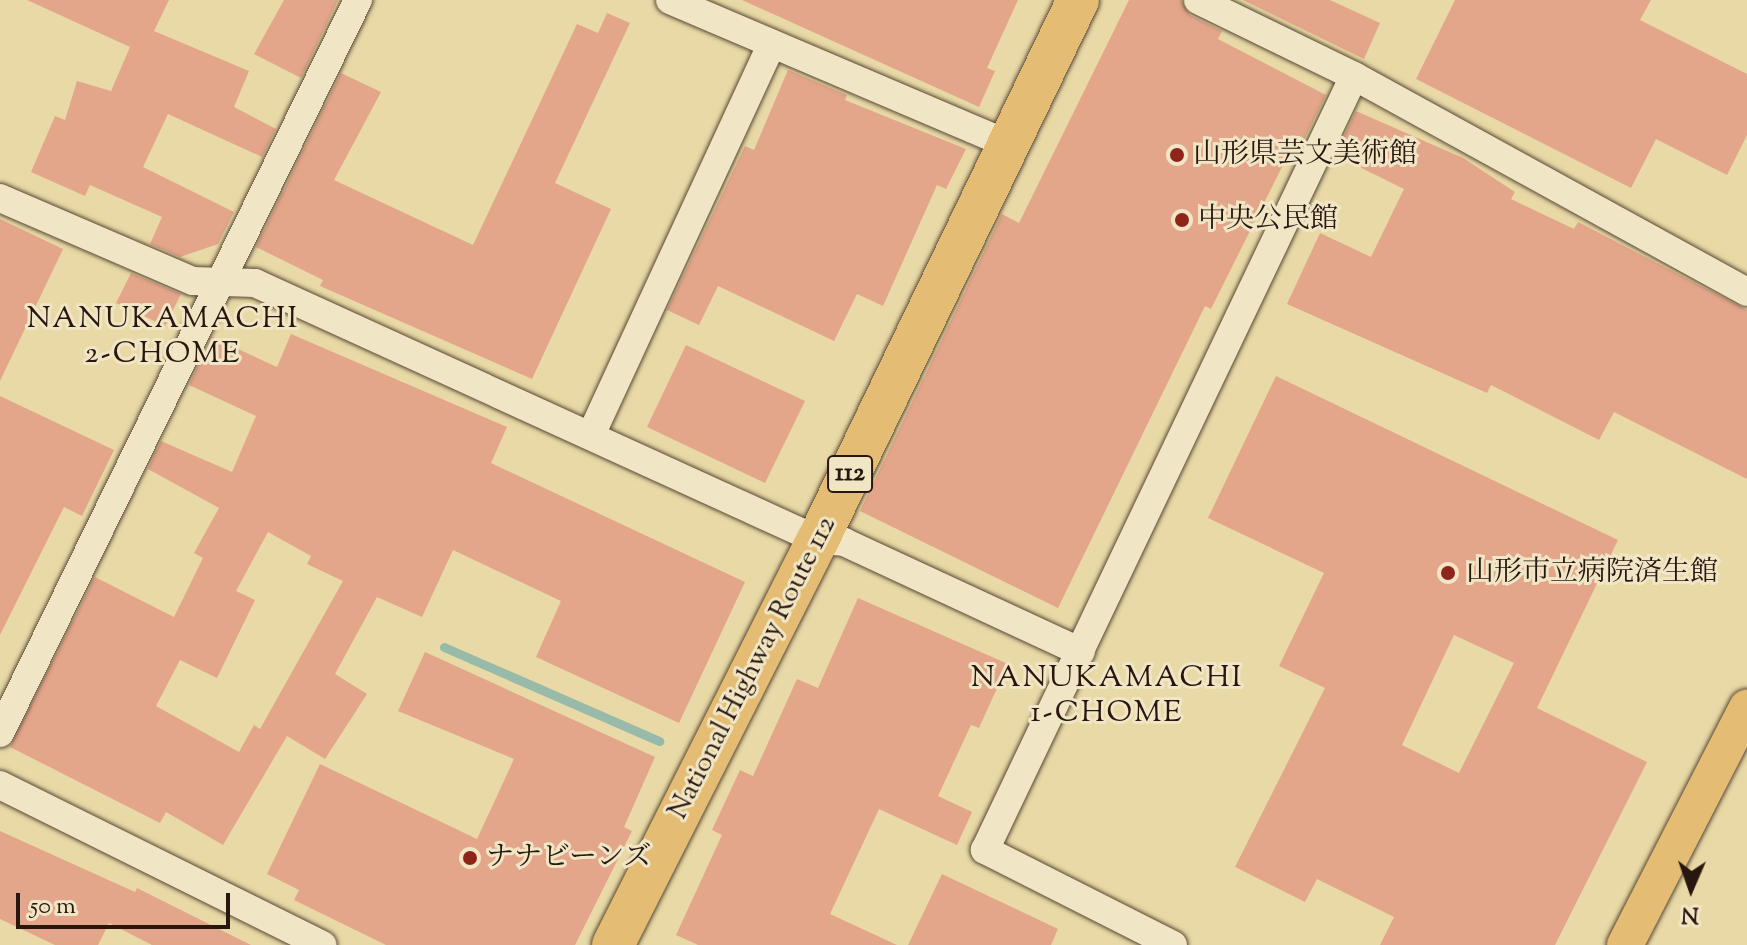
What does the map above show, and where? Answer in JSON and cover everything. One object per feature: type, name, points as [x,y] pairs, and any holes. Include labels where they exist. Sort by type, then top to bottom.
[{"type":"highway","name":"National Highway Route 112","points":[[613,945],[818,540],[1006,143],[1078,0]]},
{"type":"main road","points":[[1625,945],[1736,754],[1747,708]]},
{"type":"street","points":[[0,733],[99,538],[219,278],[358,0]]},
{"type":"street","points":[[670,0],[1006,143]]},
{"type":"street","points":[[1198,0],[1354,76],[1747,292]]},
{"type":"street","points":[[591,435],[772,44]]},
{"type":"street","points":[[1173,945],[985,850],[1354,76]]},
{"type":"street","points":[[0,198],[193,281],[219,278],[255,283],[818,540],[844,542],[1081,652]]},
{"type":"street","points":[[0,785],[314,943]]},
{"type":"building","points":[[27,0],[169,0],[154,31],[249,71],[234,107],[276,129],[262,157],[168,114],[143,167],[234,212],[218,244],[180,257],[150,244],[162,217],[90,185],[85,196],[31,172],[55,116],[65,120],[77,81],[111,91],[130,47]]},
{"type":"building","points":[[284,0],[338,0],[301,78],[254,54]]},
{"type":"building","points":[[742,0],[1018,0],[987,68],[995,71],[979,107]]},
{"type":"building","points":[[1129,0],[1181,0],[1190,15],[1222,31],[1218,39],[1326,95],[1296,156],[1289,153],[1211,309],[1205,306],[1058,608],[860,511],[1002,214],[1019,223]]},
{"type":"building","points":[[1243,0],[1330,0],[1380,23],[1364,59]]},
{"type":"building","points":[[1455,0],[1651,0],[1640,20],[1747,74],[1747,135],[1727,175],[1656,139],[1631,188],[1416,79]]},
{"type":"building","points":[[607,13],[630,23],[555,183],[611,209],[532,379],[320,286],[323,280],[256,247],[341,73],[381,92],[334,180],[473,245],[577,24],[598,33]]},
{"type":"building","points":[[788,70],[847,95],[845,100],[966,149],[946,189],[937,185],[883,306],[857,294],[834,341],[718,286],[699,325],[667,310],[745,146],[754,150]]},
{"type":"building","points":[[1356,111],[1463,158],[1515,192],[1511,199],[1574,229],[1578,222],[1747,310],[1747,479],[1614,412],[1599,440],[1491,385],[1487,393],[1287,304],[1320,233],[1371,257],[1404,189],[1335,155]]},
{"type":"building","points":[[0,219],[63,249],[0,381]]},
{"type":"building","points":[[131,273],[181,294],[165,326],[116,303]]},
{"type":"building","points":[[291,334],[507,427],[491,463],[745,582],[679,723],[536,657],[561,601],[453,550],[422,617],[377,597],[335,674],[367,694],[325,759],[287,736],[223,845],[166,812],[160,823],[10,747],[95,577],[174,617],[203,558],[194,553],[219,508],[148,469],[161,441],[232,472],[256,416],[189,385],[212,337],[277,367]],"holes":[[[268,532],[311,556],[307,564],[343,581],[260,729],[254,725],[239,752],[156,706],[180,660],[217,678],[255,600],[236,591]]]},
{"type":"building","points":[[686,345],[805,401],[765,483],[647,427]]},
{"type":"building","points":[[1276,376],[1618,540],[1537,708],[1647,762],[1555,945],[1380,945],[1394,917],[1317,879],[1305,902],[1235,867],[1325,688],[1279,666],[1324,573],[1208,518]],"holes":[[[1454,635],[1514,663],[1459,773],[1402,745]]]},
{"type":"building","points":[[0,396],[114,450],[82,516],[64,507],[0,635]]},
{"type":"building","points":[[858,598],[1008,664],[979,728],[971,725],[938,796],[972,812],[957,845],[879,809],[830,914],[897,945],[698,945],[676,935],[722,835],[712,830],[740,770],[753,776],[797,679],[818,688]]},
{"type":"building","points":[[425,652],[655,757],[624,827],[632,831],[575,945],[386,945],[294,900],[299,890],[267,874],[320,764],[477,839],[514,759],[398,711]]},
{"type":"building","points":[[0,831],[135,892],[137,888],[251,945],[152,945],[109,923],[98,945],[55,945],[0,919]]},
{"type":"building","points":[[942,874],[1058,929],[1051,945],[908,945]]},
{"type":"waterway","points":[[444,647],[659,741]]},
{"type":"place","name":"山形県芸文美術館","points":[[1177,155]]},
{"type":"place","name":"中央公民館","points":[[1182,220]]},
{"type":"place","name":"山形市立病院済生館","points":[[1448,573]]},
{"type":"place","name":"ナナビーンズ","points":[[470,858]]},
{"type":"district","name":"NANUKAMACHI 2-CHOME","points":[[163,337]]},
{"type":"district","name":"NANUKAMACHI 1-CHOME","points":[[1107,696]]}]
